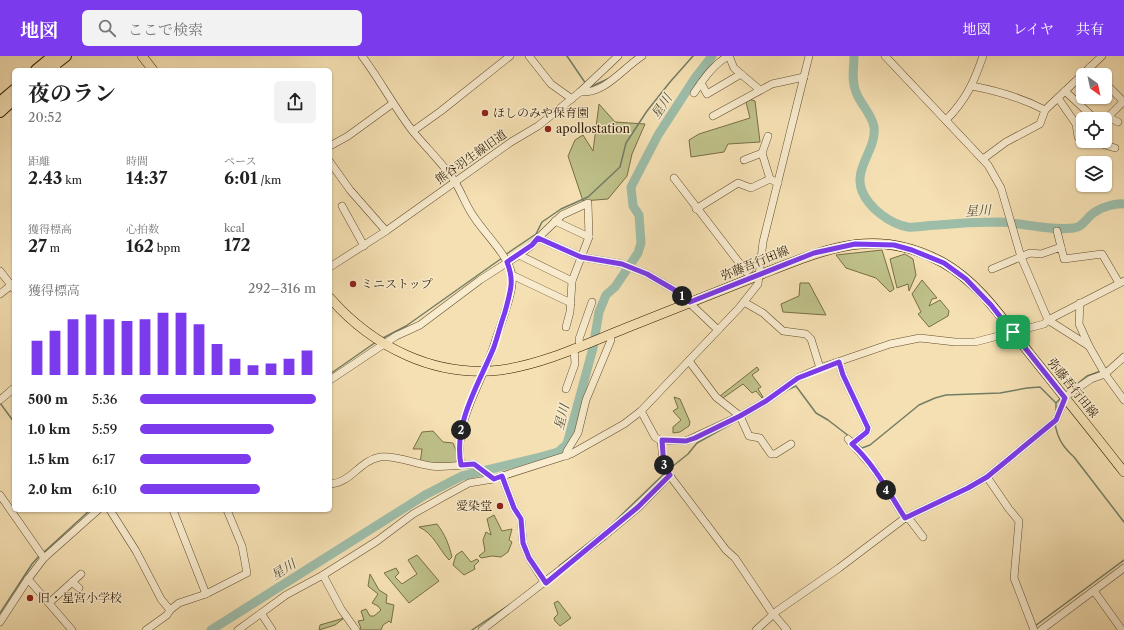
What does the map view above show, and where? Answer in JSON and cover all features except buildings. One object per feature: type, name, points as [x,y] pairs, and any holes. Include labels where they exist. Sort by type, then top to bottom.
[{"type":"highway","points":[[51,65],[66,56]]},
{"type":"highway","points":[[0,102],[12,92]]},
{"type":"highway","points":[[0,112],[12,101]]},
{"type":"main road","points":[[142,56],[151,68]]},
{"type":"main road","name":"弥藤吾行田線","points":[[332,300],[352,322],[382,344],[410,358],[451,369],[484,371],[517,366],[579,346],[814,253],[838,246],[876,243],[894,245],[928,256],[957,272],[978,290],[1124,472]]},
{"type":"street","points":[[362,56],[378,79],[392,104],[412,131],[455,182],[473,216],[507,262],[512,275],[512,287],[503,318],[461,430],[459,449],[461,465]]},
{"type":"street","points":[[412,131],[441,111],[510,56]]},
{"type":"street","points":[[529,56],[552,84],[572,99]]},
{"type":"street","name":"熊谷羽生線旧道","points":[[332,266],[386,231],[511,142],[538,126],[585,88],[618,56]]},
{"type":"street","points":[[585,88],[589,93],[606,85],[628,65],[642,56]]},
{"type":"street","points":[[694,93],[701,83],[724,59],[729,56],[734,68],[760,90]]},
{"type":"street","points":[[238,630],[286,595],[322,575],[433,502],[469,483],[493,479],[566,456],[604,437],[641,411],[744,302],[758,284],[760,275],[760,260],[809,56]]},
{"type":"street","points":[[885,56],[983,159],[1002,188],[1021,257],[1048,320],[1090,346]]},
{"type":"street","points":[[946,120],[959,107],[972,86],[983,56]]},
{"type":"street","points":[[983,159],[1006,142],[1040,124],[1045,110],[1102,56]]},
{"type":"street","points":[[701,83],[707,94],[742,74]]},
{"type":"street","points":[[713,116],[772,84],[804,77]]},
{"type":"street","points":[[972,86],[1001,92],[1028,101],[1045,110]]},
{"type":"street","points":[[1111,112],[1124,101],[1112,90]]},
{"type":"street","points":[[1065,91],[1088,112]]},
{"type":"street","points":[[1058,98],[1076,119]]},
{"type":"street","points":[[332,145],[348,136],[392,104]]},
{"type":"street","points":[[1112,120],[1118,122]]},
{"type":"street","points":[[768,136],[762,153],[770,179],[778,183]]},
{"type":"street","points":[[1112,147],[1116,148]]},
{"type":"street","points":[[744,160],[762,153]]},
{"type":"street","points":[[332,165],[350,190],[386,231]]},
{"type":"street","points":[[674,178],[696,209],[746,272],[760,260]]},
{"type":"street","points":[[696,209],[738,183],[751,188],[770,179]]},
{"type":"street","points":[[332,379],[382,344],[420,325],[532,245],[562,215],[588,203],[589,237],[572,281],[571,303],[566,327]]},
{"type":"street","points":[[342,206],[364,246]]},
{"type":"street","points":[[555,222],[589,237]]},
{"type":"street","points":[[641,411],[655,437],[662,440],[686,441],[740,416],[766,401],[798,378],[820,368],[890,344],[920,338],[955,342],[975,342],[1044,324],[1048,320],[1122,282],[1102,254],[1064,259],[1058,231]]},
{"type":"street","points":[[538,238],[581,257],[622,264],[647,274],[678,292],[718,330]]},
{"type":"street","points":[[992,269],[1030,253],[1041,254],[1061,247]]},
{"type":"street","points":[[519,254],[572,281]]},
{"type":"street","points":[[0,271],[12,285]]},
{"type":"street","points":[[512,275],[571,303]]},
{"type":"street","points":[[0,294],[12,287]]},
{"type":"street","points":[[566,389],[575,364],[579,340],[592,302]]},
{"type":"street","points":[[744,302],[763,313],[783,331],[806,334],[811,339],[820,368]]},
{"type":"street","points":[[1080,303],[1079,324],[1105,374],[1124,400]]},
{"type":"street","points":[[566,456],[567,451],[578,433],[586,400],[611,340],[609,335]]},
{"type":"street","points":[[756,630],[905,518],[968,488],[987,477],[1056,420],[1065,398],[1090,379],[1105,374],[1124,357]]},
{"type":"street","points":[[689,361],[716,397],[740,416],[749,436],[760,438],[771,454],[775,454],[791,444]]},
{"type":"street","points":[[839,362],[843,375],[868,428],[867,432],[850,442],[874,469],[905,518],[910,520],[923,537]]},
{"type":"street","points":[[0,400],[12,390]]},
{"type":"street","points":[[662,440],[664,468],[726,550],[735,558],[774,615],[787,630]]},
{"type":"street","points":[[332,484],[339,484],[365,463],[380,457],[432,467],[474,464],[493,479]]},
{"type":"street","points":[[482,630],[546,583],[638,507],[670,475]]},
{"type":"street","points":[[502,476],[514,508],[521,519],[523,543],[529,558],[546,583]]},
{"type":"street","points":[[987,477],[1019,522],[1014,578],[1034,630]]},
{"type":"street","points":[[0,495],[42,555]]},
{"type":"street","points":[[0,622],[42,555],[96,512]]},
{"type":"street","points":[[111,512],[136,551],[161,599],[170,610]]},
{"type":"street","points":[[174,512],[206,594]]},
{"type":"street","points":[[146,630],[167,615],[170,610],[179,603],[206,594],[246,573],[242,546],[228,512]]},
{"type":"street","points":[[1041,630],[1124,568]]},
{"type":"street","points":[[48,603],[81,574]]},
{"type":"street","points":[[322,575],[341,609],[356,630]]},
{"type":"street","points":[[28,579],[72,630]]},
{"type":"street","points":[[72,582],[79,588]]},
{"type":"street","points":[[1094,591],[1122,630]]},
{"type":"street","points":[[261,613],[272,630]]},
{"type":"green space","points":[[745,98],[755,101],[760,142],[728,144],[724,152],[691,157],[689,140],[699,134],[750,118]]},
{"type":"green space","points":[[599,104],[615,122],[645,124],[632,154],[627,176],[608,199],[583,201],[568,156],[575,140],[583,135],[593,151]]},
{"type":"green space","points":[[882,250],[894,289],[890,292],[876,278],[846,268],[836,255]]},
{"type":"green space","points":[[905,254],[913,259],[916,275],[909,291],[908,284],[897,288],[890,259]]},
{"type":"green space","points":[[922,280],[937,298],[932,299],[929,306],[940,300],[949,311],[948,316],[929,327],[918,314],[921,312],[912,294]]},
{"type":"green space","points":[[800,283],[809,283],[826,315],[783,312],[781,304],[799,296]]},
{"type":"green space","points":[[757,367],[759,370],[752,375],[761,387],[758,389],[763,397],[762,398],[756,391],[752,393],[743,384],[723,398],[720,396]]},
{"type":"green space","points":[[674,397],[680,399],[690,422],[689,426],[680,432],[673,433],[673,427],[681,420],[673,411],[678,408]]},
{"type":"green space","points":[[433,431],[443,442],[453,443],[461,463],[420,464],[422,449],[413,449],[422,432]]},
{"type":"green space","points":[[494,515],[502,531],[512,529],[509,540],[512,542],[508,552],[501,557],[492,556],[481,558],[479,556],[485,551],[483,540],[486,532],[491,535],[487,519]]},
{"type":"green space","points":[[437,524],[450,548],[452,557],[449,560],[432,537],[419,527]]},
{"type":"green space","points":[[462,551],[471,562],[477,559],[479,561],[474,566],[475,569],[464,575],[453,565],[456,555]]},
{"type":"green space","points":[[417,555],[439,581],[409,603],[384,573],[396,568],[399,573],[395,577],[402,584],[417,574],[408,560]]},
{"type":"green space","points":[[370,574],[379,590],[387,595],[386,603],[394,605],[391,623],[389,621],[383,625],[381,630],[359,630],[361,628],[358,621],[364,620],[361,611],[366,609],[370,616],[374,616],[381,610],[378,606],[372,603],[378,594],[368,586]]},
{"type":"green space","points":[[558,601],[571,618],[560,626],[554,618],[558,614],[554,603]]},
{"type":"green space","points":[[344,618],[335,625],[319,630],[320,625]]},
{"type":"waterway","points":[[567,56],[586,84]]},
{"type":"waterway","points":[[621,69],[636,56]]},
{"type":"waterway","points":[[505,255],[536,234],[542,222],[561,209],[588,197],[620,167],[626,143],[647,111],[693,56]]},
{"type":"waterway","name":"星川","points":[[211,630],[425,495],[462,476],[558,452],[567,444],[593,348],[599,312],[606,295],[615,287],[638,253],[641,243],[639,215],[633,206],[631,187],[658,135],[695,78],[712,56]]},
{"type":"waterway","name":"星川","points":[[854,56],[854,88],[871,118],[874,127],[872,143],[860,174],[860,183],[865,197],[875,209],[887,219],[908,227],[999,222],[1065,229],[1080,226],[1092,214],[1101,208],[1124,204]]},
{"type":"waterway","points":[[590,87],[610,78]]},
{"type":"waterway","points":[[383,338],[406,326],[502,258]]},
{"type":"waterway","points":[[332,373],[376,342]]},
{"type":"waterway","points":[[1067,392],[1087,376],[1101,371]]},
{"type":"waterway","points":[[785,391],[796,386],[816,413],[828,420],[854,440]]},
{"type":"waterway","points":[[856,443],[862,448],[870,445],[919,405],[946,395],[1000,393],[1040,387],[1056,403]]},
{"type":"waterway","points":[[1056,412],[1056,403],[1061,398]]},
{"type":"waterway","points":[[0,403],[12,419]]},
{"type":"waterway","points":[[1055,423],[1057,433],[1064,446],[1124,522]]},
{"type":"waterway","points":[[668,470],[688,454],[697,443],[731,424]]},
{"type":"waterway","points":[[559,566],[610,526],[666,472]]},
{"type":"waterway","points":[[43,553],[88,512]]},
{"type":"waterway","points":[[0,613],[32,564],[40,555]]},
{"type":"waterway","points":[[1035,626],[1124,560]]},
{"type":"waterway","points":[[472,630],[512,603]]},
{"type":"place","name":"ほしのみや保育園","points":[[485,113]]},
{"type":"place","name":"apollostation","points":[[548,129]]},
{"type":"place","name":"ミニストップ","points":[[353,284]]},
{"type":"place","name":"愛染堂","points":[[500,506]]},
{"type":"place","name":"旧・星宮小学校","points":[[30,598]]},
{"type":"route","points":[[538,238],[581,257],[600,259],[622,264],[647,274],[678,292],[690,302],[814,253],[838,246],[876,243],[894,245],[928,256],[944,263],[957,272],[978,290],[1013,332],[1065,398],[1056,420],[987,477],[968,488],[905,518],[874,469],[852,444],[867,432],[868,428],[843,375],[839,362],[820,368],[798,378],[766,401],[740,416],[695,438],[686,441],[662,440],[664,468],[670,475],[638,507],[546,583],[529,558],[523,543],[521,519],[514,508],[502,476],[494,479],[474,464],[461,465],[459,449],[461,430],[467,409],[494,345],[512,287],[512,275],[507,262],[532,245],[538,238]]}]
